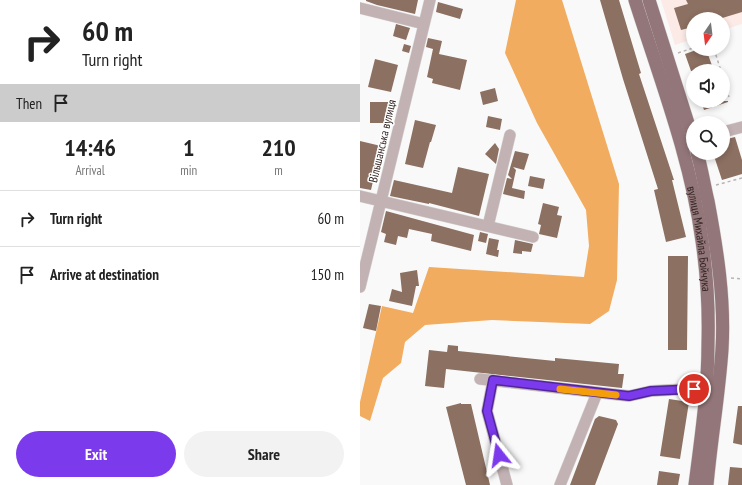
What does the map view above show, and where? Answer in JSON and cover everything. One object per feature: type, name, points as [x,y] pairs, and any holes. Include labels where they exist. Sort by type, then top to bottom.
[{"type":"main road","name":"вулиця Михайла Бойчука","points":[[635,0],[684,157],[702,240],[708,312],[708,345],[706,388],[695,485]]},
{"type":"main road","points":[[649,0],[686,118]]},
{"type":"main road","name":"вулиця Михайла Бойчука","points":[[698,160],[715,238],[720,272],[722,313],[720,378],[707,485]]},
{"type":"street","name":"Вільшанська вулиця","points":[[360,287],[430,0]]},
{"type":"street","points":[[360,8],[424,24]]},
{"type":"street","points":[[730,130],[742,127]]},
{"type":"street","points":[[488,226],[510,136]]},
{"type":"street","points":[[360,196],[533,237]]},
{"type":"street","points":[[480,379],[629,396],[651,391],[706,388]]},
{"type":"street","points":[[493,380],[487,411],[507,485]]},
{"type":"street","points":[[560,485],[597,393]]},
{"type":"path","points":[[666,57],[686,50]]},
{"type":"path","points":[[716,185],[742,178]]},
{"type":"shaded area","points":[[516,0],[562,0],[619,184],[617,280],[609,311],[590,324],[492,320],[425,325],[405,342],[401,363],[383,378],[370,421],[360,416],[360,402],[382,306],[413,313],[429,267],[584,277],[589,246],[586,210],[537,123],[505,53]]},
{"type":"shaded area","points":[[661,0],[742,0],[742,24],[730,28],[730,12],[686,12],[686,41],[675,45]]},
{"type":"building","points":[[366,0],[418,0],[415,14],[377,5]]},
{"type":"building","points":[[600,0],[619,0],[641,73],[639,74],[674,180],[672,180],[686,237],[666,242],[654,190],[658,189]]},
{"type":"building","points":[[686,0],[742,0],[742,12],[730,16],[730,12],[686,12],[686,29],[681,30],[674,8],[688,4]]},
{"type":"building","points":[[438,2],[463,9],[460,19],[436,12]]},
{"type":"building","points":[[396,24],[410,28],[406,40],[393,36]]},
{"type":"building","points":[[428,38],[442,41],[439,54],[467,60],[460,90],[432,83],[433,79],[427,77],[433,49],[426,47]]},
{"type":"building","points":[[404,44],[411,46],[409,53],[402,51]]},
{"type":"building","points":[[685,54],[686,56],[709,56],[711,64],[689,64]]},
{"type":"building","points":[[375,59],[398,65],[391,92],[368,87]]},
{"type":"building","points":[[495,88],[498,101],[483,105],[480,92]]},
{"type":"building","points":[[370,102],[388,102],[388,123],[370,123]]},
{"type":"building","points":[[488,116],[502,119],[500,130],[486,127]]},
{"type":"building","points":[[415,120],[436,125],[423,168],[405,164]]},
{"type":"building","points":[[735,137],[742,160],[742,174],[722,180],[715,160],[730,160],[730,138]]},
{"type":"building","points":[[360,141],[381,146],[371,190],[360,188]]},
{"type":"building","points":[[495,143],[499,149],[496,164],[485,154]]},
{"type":"building","points":[[515,151],[529,154],[524,170],[513,167],[516,170],[512,188],[525,191],[524,199],[503,194],[507,178],[512,179],[508,175]]},
{"type":"building","points":[[458,167],[489,174],[479,216],[429,203],[390,196],[394,180],[452,193]]},
{"type":"building","points":[[530,176],[545,179],[543,189],[528,186]]},
{"type":"building","points":[[543,203],[559,207],[557,215],[562,216],[557,238],[539,234],[541,225],[538,224]]},
{"type":"building","points":[[386,211],[474,235],[471,251],[431,241],[432,234],[409,229],[407,238],[398,236],[396,245],[384,242],[386,234],[381,232]]},
{"type":"building","points":[[480,232],[488,234],[486,243],[478,241]]},
{"type":"building","points":[[489,238],[499,240],[497,250],[499,250],[498,257],[486,254]]},
{"type":"building","points":[[515,240],[533,244],[531,252],[522,251],[522,254],[513,253]]},
{"type":"building","points":[[668,256],[688,256],[687,350],[668,350]]},
{"type":"building","points":[[417,270],[419,286],[416,286],[412,306],[389,301],[392,289],[402,292],[400,273]]},
{"type":"building","points":[[369,304],[381,306],[376,331],[363,328]]},
{"type":"building","points":[[448,345],[458,346],[458,351],[555,361],[555,358],[619,364],[618,374],[624,374],[622,388],[446,369],[444,388],[425,386],[429,350],[447,352]]},
{"type":"building","points":[[669,399],[689,402],[680,459],[660,456]]},
{"type":"building","points":[[461,403],[471,404],[490,485],[466,485],[446,407]]},
{"type":"building","points":[[738,406],[742,406],[742,445],[733,443]]},
{"type":"building","points":[[599,416],[616,420],[618,424],[595,485],[570,485],[595,419]]},
{"type":"building","points":[[730,467],[742,468],[742,485],[728,485]]},
{"type":"building","points":[[659,471],[680,474],[678,485],[657,485]]},
{"type":"slow traffic","points":[[560,389],[616,395]]},
{"type":"route","points":[[499,455],[487,411],[493,380],[629,396],[651,391],[694,389]]}]
